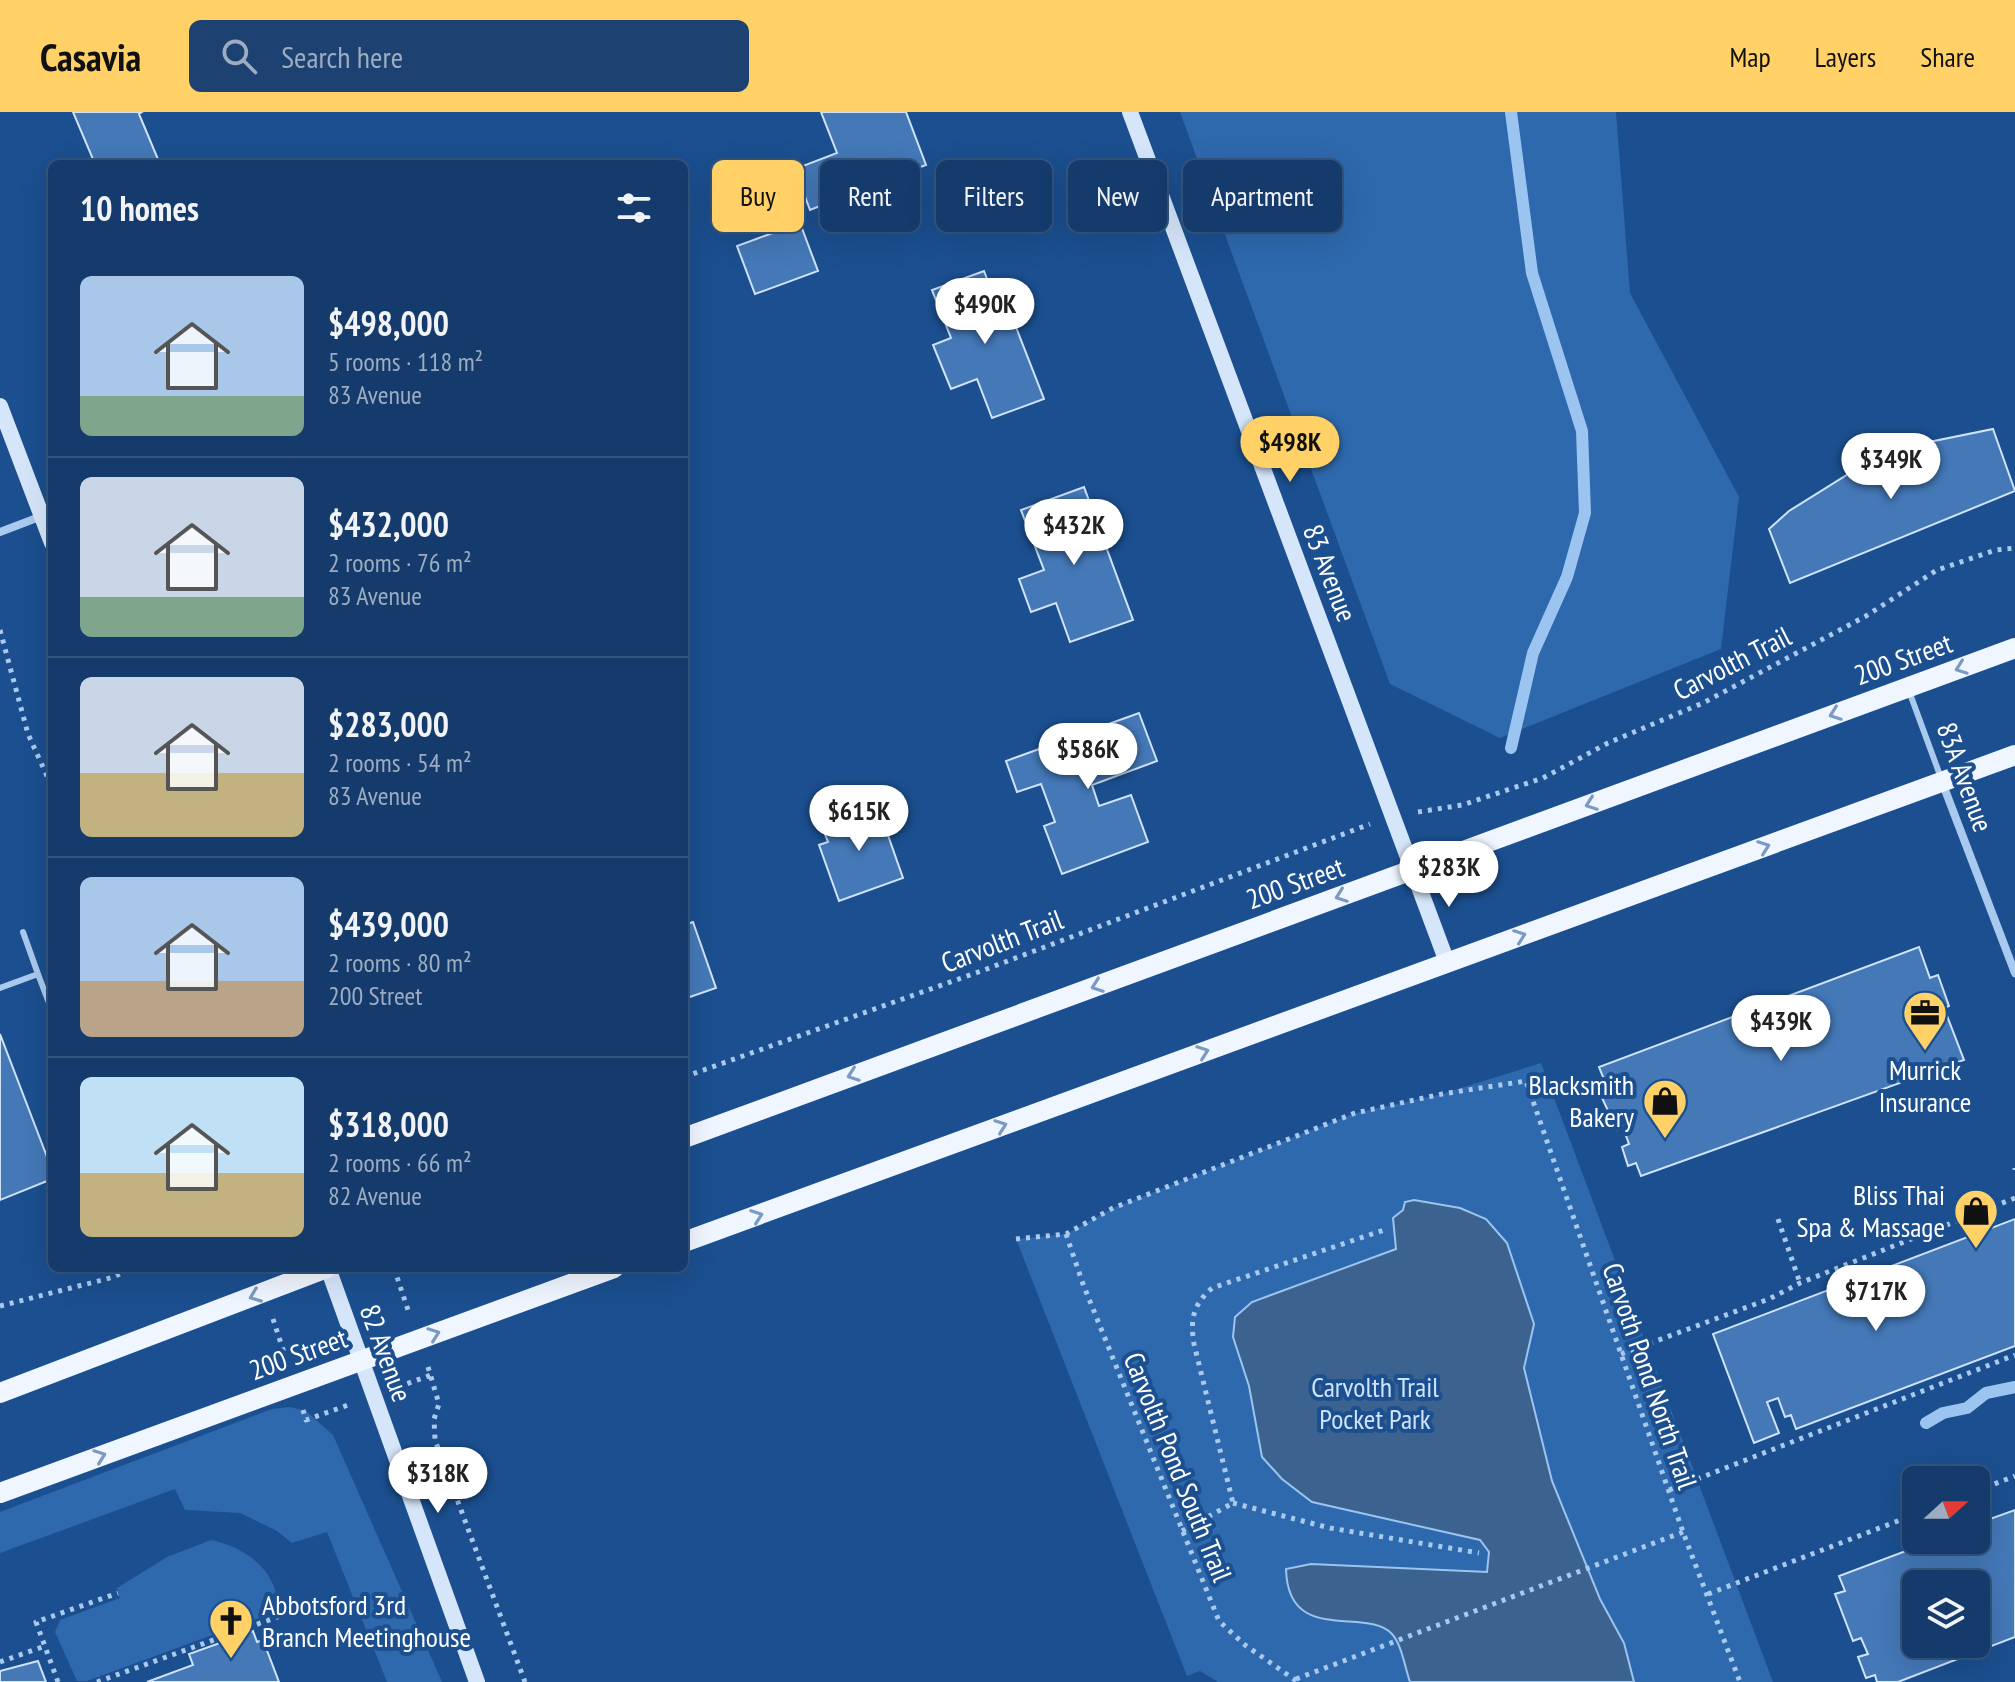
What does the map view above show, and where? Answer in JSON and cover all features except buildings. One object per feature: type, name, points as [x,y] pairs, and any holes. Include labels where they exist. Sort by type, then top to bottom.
[{"type":"main road","name":"200 Street","points":[[688,1137],[2015,648]]},
{"type":"main road","points":[[688,1241],[2015,755]]},
{"type":"main road","points":[[0,1393],[318,1272]]},
{"type":"main road","name":"200 Street","points":[[0,1493],[603,1272]]},
{"type":"street","name":"83 Avenue","points":[[1130,112],[1447,962]]},
{"type":"street","points":[[0,406],[48,532]]},
{"type":"street","points":[[0,532],[42,516]]},
{"type":"street","name":"83A Avenue","points":[[1942,782],[2015,973]]},
{"type":"street","name":"82 Avenue","points":[[329,1272],[477,1682]]},
{"type":"lane","name":"83A Avenue","points":[[1908,687],[1942,782]]},
{"type":"lane","points":[[23,932],[48,1000]]},
{"type":"lane","points":[[0,988],[38,974]]},
{"type":"path","name":"Carvolth Trail","points":[[1462,805],[1543,778],[1608,743],[1703,703],[1866,616],[1937,570],[1996,550],[2015,548]]},
{"type":"path","points":[[0,630],[28,734],[48,778]]},
{"type":"path","name":"Carvolth Trail","points":[[688,1076],[984,970],[1332,836]]},
{"type":"path","name":"Carvoth Pond North Trail","points":[[1066,1234],[1113,1208],[1355,1113],[1442,1094],[1526,1081],[1683,1532],[1740,1682]]},
{"type":"path","points":[[1621,1354],[1769,1299],[1800,1283],[2015,1198]]},
{"type":"path","points":[[1778,1219],[1800,1283]]},
{"type":"path","points":[[1233,1503],[1194,1344],[1191,1321],[1199,1300],[1212,1288],[1387,1229]]},
{"type":"path","points":[[1016,1239],[1066,1234]]},
{"type":"path","name":"Carvolth Pond South Trail","points":[[1066,1234],[1219,1621],[1245,1645],[1297,1681]]},
{"type":"path","points":[[0,1306],[123,1272]]},
{"type":"path","points":[[264,1293],[306,1420]]},
{"type":"path","points":[[1669,1490],[2015,1355]]},
{"type":"path","points":[[431,1375],[439,1404],[434,1419],[435,1440],[525,1682]]},
{"type":"path","points":[[1990,1486],[2015,1476]]},
{"type":"path","points":[[1182,1531],[1233,1503],[1330,1528],[1479,1553]]},
{"type":"path","points":[[1707,1594],[1902,1519]]},
{"type":"path","points":[[1297,1681],[1683,1532]]},
{"type":"path","points":[[58,1682],[36,1622],[118,1593]]},
{"type":"path","points":[[97,1682],[280,1616]]},
{"type":"path","points":[[0,1662],[45,1646]]},
{"type":"green space","points":[[1180,112],[1616,112],[1630,293],[1739,497],[1721,649],[1500,738],[1390,684],[1224,232],[1342,232],[1342,160],[1198,160]]},
{"type":"green space","name":"Carvolth Trail Pocket Park","points":[[1541,1063],[1773,1682],[1218,1682],[1200,1671],[1187,1676],[1016,1239],[1066,1234],[1113,1208],[1355,1113],[1442,1094]]},
{"type":"green space","points":[[290,1407],[306,1411],[333,1435],[442,1682],[387,1682],[327,1532],[292,1543],[277,1531],[240,1513],[185,1510],[175,1489],[0,1553],[0,1512],[272,1409]]},
{"type":"green space","points":[[211,1540],[248,1555],[267,1573],[277,1597],[278,1611],[87,1681],[77,1681],[55,1632],[60,1620],[120,1598],[117,1588],[167,1557]]},
{"type":"shaded area","points":[[1414,1200],[1460,1208],[1486,1219],[1507,1243],[1534,1324],[1524,1368],[1552,1481],[1600,1599],[1624,1643],[1634,1682],[1410,1682],[1401,1650],[1392,1634],[1380,1626],[1314,1616],[1300,1608],[1290,1593],[1286,1569],[1311,1564],[1487,1572],[1489,1552],[1480,1540],[1312,1502],[1282,1479],[1262,1457],[1249,1386],[1233,1337],[1235,1317],[1252,1302],[1396,1249],[1393,1218],[1403,1210],[1405,1202]]},
{"type":"waterway","points":[[1511,112],[1532,273],[1582,431],[1585,513],[1567,577],[1533,653],[1511,748]]},
{"type":"waterway","points":[[1926,1423],[1943,1413],[1967,1408],[1986,1393],[2015,1387]]},
{"type":"place","name":"Murrick Insurance","points":[[1925,1052]]},
{"type":"place","name":"Blacksmith Bakery","points":[[1665,1140]]},
{"type":"place","name":"Bliss Thai Spa & Massage","points":[[1976,1250]]},
{"type":"place","name":"Abbotsford 3rd Branch Meetinghouse","points":[[231,1660]]}]
